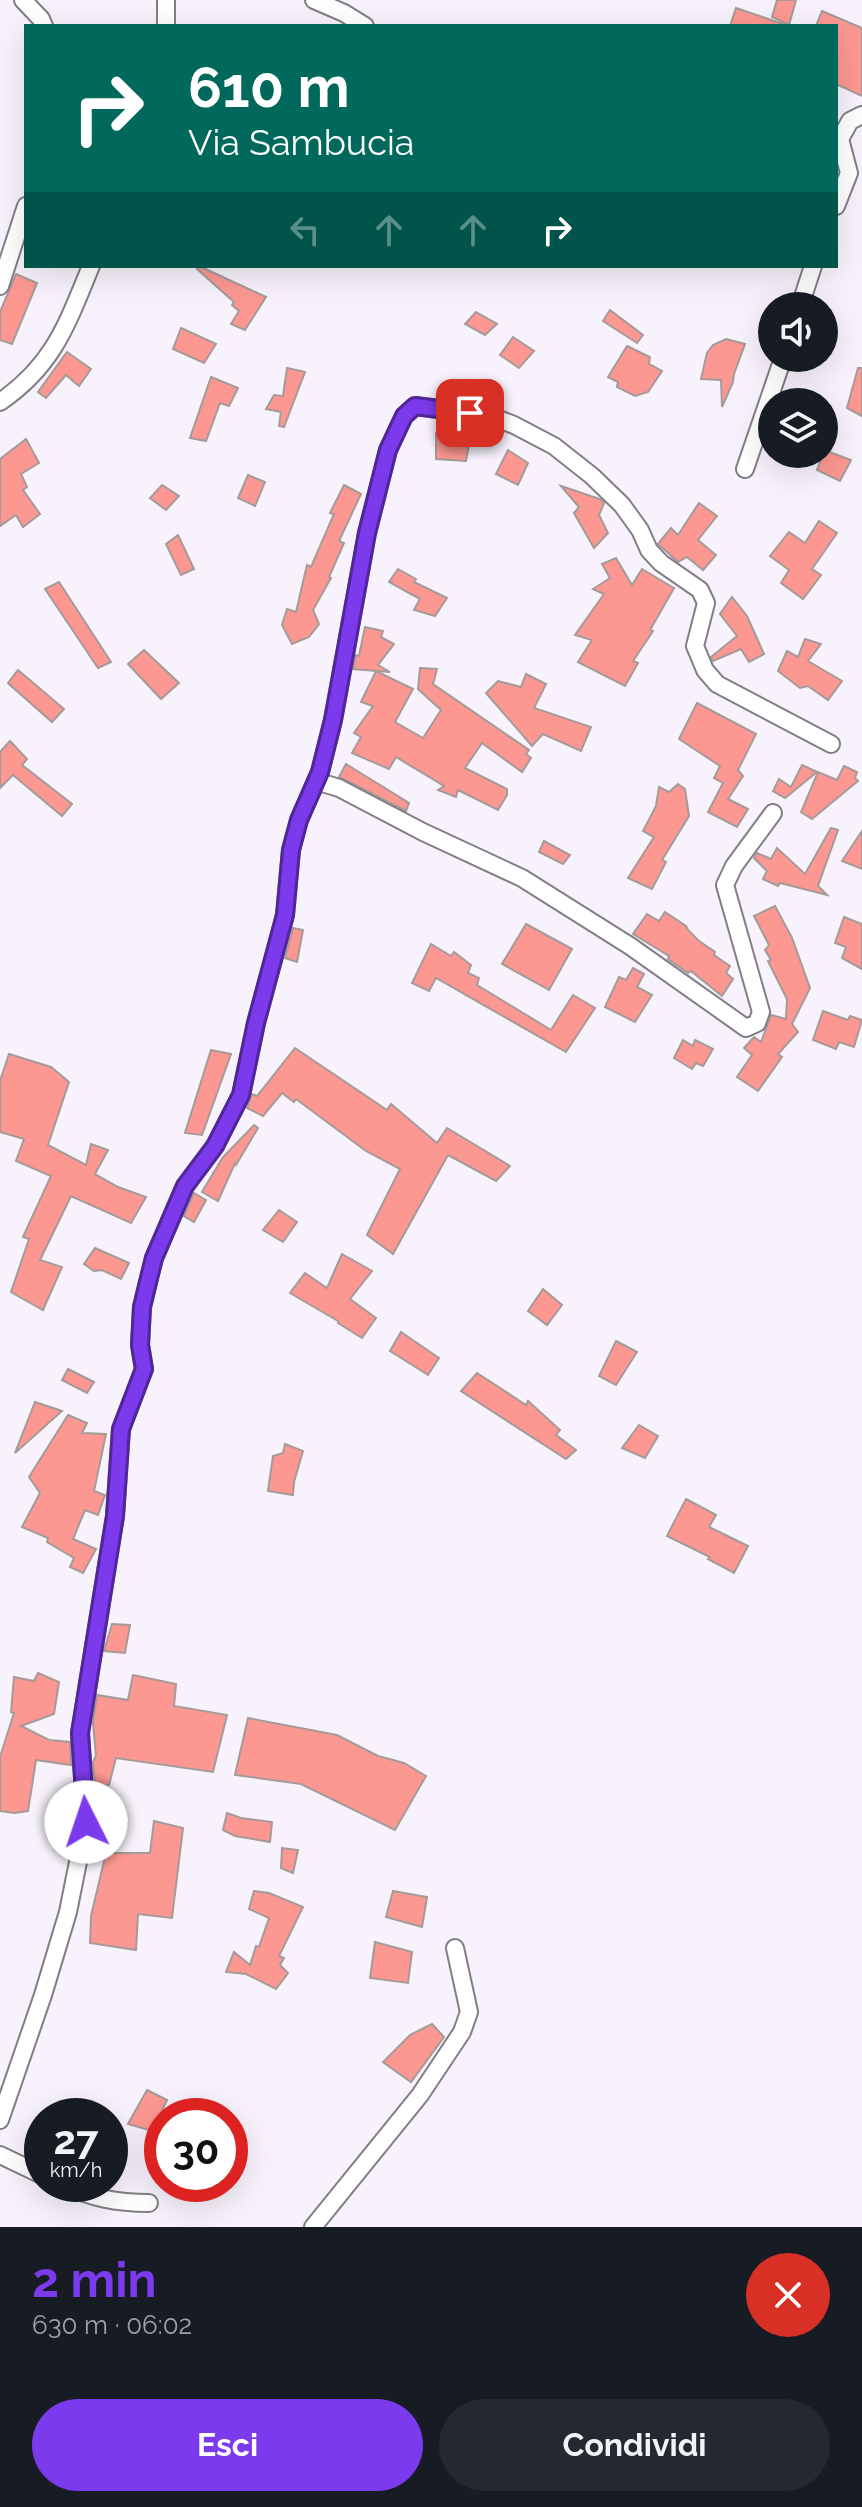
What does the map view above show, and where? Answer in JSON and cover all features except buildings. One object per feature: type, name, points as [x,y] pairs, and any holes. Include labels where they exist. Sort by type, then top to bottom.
[{"type":"street","points":[[23,0],[43,24]]},
{"type":"street","points":[[166,0],[166,24]]},
{"type":"street","points":[[314,0],[362,24]]},
{"type":"street","points":[[838,201],[849,173],[840,139],[850,121],[862,115]]},
{"type":"street","points":[[0,286],[24,212]]},
{"type":"street","points":[[0,402],[21,387],[45,362],[63,334],[90,268]]},
{"type":"street","points":[[805,292],[812,268]]},
{"type":"street","points":[[745,469],[778,372]]},
{"type":"street","points":[[0,2120],[60,1940],[86,1822],[80,1733],[115,1516],[121,1429],[144,1369],[140,1345],[142,1307],[154,1258],[185,1186],[215,1146],[241,1095],[256,1023],[285,915],[291,850],[299,820],[316,781],[333,720],[367,533],[388,450],[404,416],[415,406],[488,415],[554,446],[622,505],[640,530],[649,550],[661,563],[700,590],[706,603],[695,646],[705,670],[717,684],[831,744]]},
{"type":"street","points":[[316,781],[339,788],[423,832],[522,878],[630,946],[746,1028],[757,1023],[761,1012],[725,885],[734,866],[773,813]]},
{"type":"street","points":[[313,2227],[406,2114],[462,2032],[469,2012],[455,1948]]},
{"type":"street","points":[[0,2155],[24,2166]]},
{"type":"street","points":[[114,2202],[149,2203]]},
{"type":"route","points":[[86,1822],[80,1733],[115,1516],[121,1429],[144,1369],[140,1345],[142,1307],[154,1258],[185,1186],[215,1146],[241,1095],[256,1023],[285,915],[291,850],[299,820],[320,772],[333,720],[367,533],[388,450],[404,416],[415,406],[470,413]]}]
